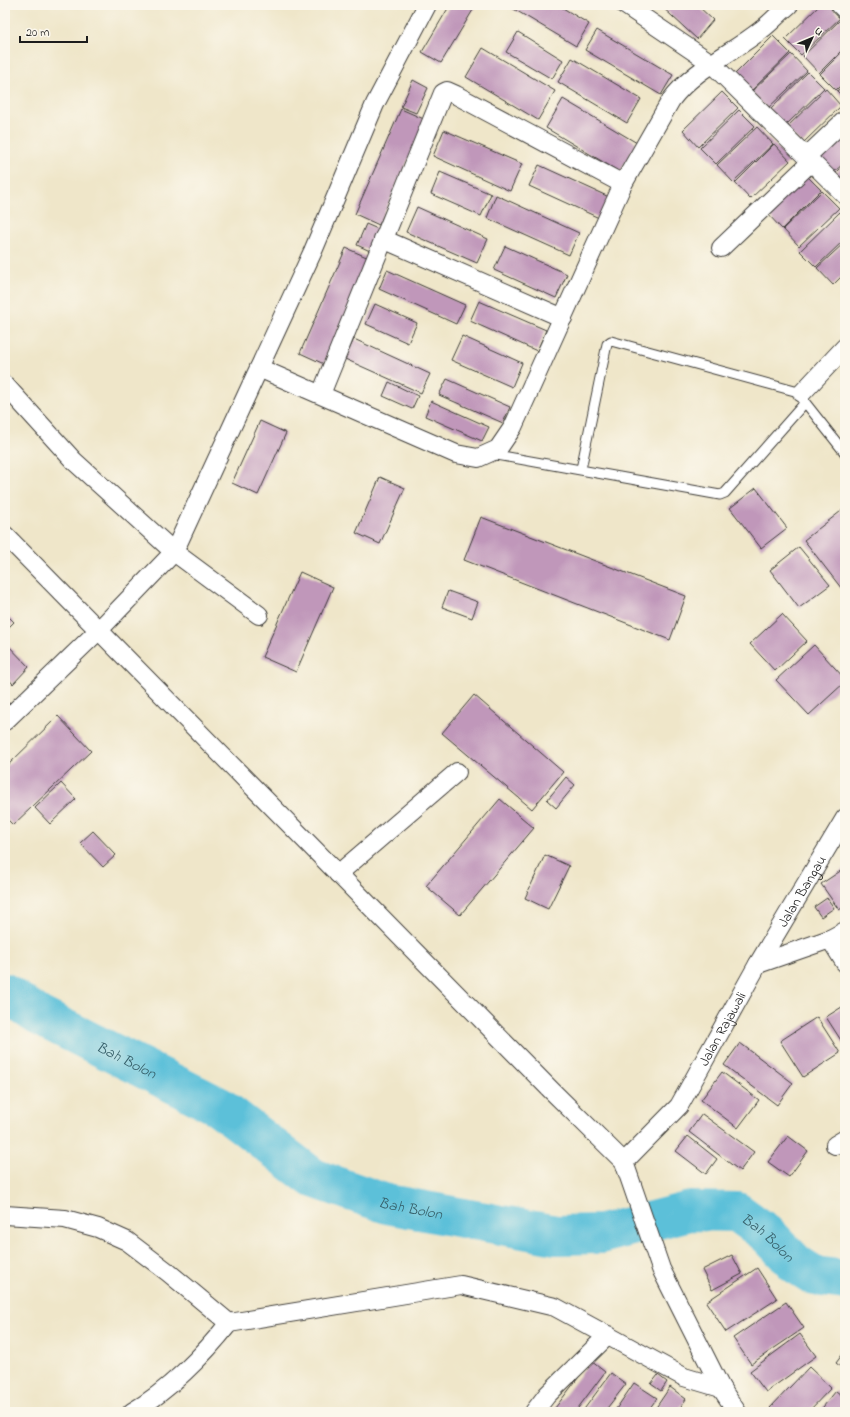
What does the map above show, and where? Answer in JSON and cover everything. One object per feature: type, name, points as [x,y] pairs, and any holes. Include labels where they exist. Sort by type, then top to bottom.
[{"type":"street","points":[[5,721],[99,630],[174,552],[313,251],[374,104],[427,5]]},
{"type":"street","points":[[624,5],[712,63],[845,195]]},
{"type":"street","points":[[259,368],[456,454],[478,458],[498,449],[513,427],[623,184],[671,100],[679,89],[712,63],[761,30],[788,5]]},
{"type":"street","points":[[840,5],[845,10]]},
{"type":"street","points":[[321,394],[443,93],[447,91],[623,184]]},
{"type":"street","points":[[721,248],[809,159],[845,120]]},
{"type":"street","points":[[383,239],[562,318]]},
{"type":"street","points":[[802,397],[845,347]]},
{"type":"street","points":[[5,385],[74,460],[174,552],[259,615]]},
{"type":"street","points":[[5,535],[624,1162],[661,1269],[721,1388],[737,1412]]},
{"type":"street","points":[[338,874],[457,772]]},
{"type":"street","name":"Jalan Bangau","points":[[758,964],[845,818]]},
{"type":"street","points":[[758,964],[837,935],[845,964]]},
{"type":"street","name":"Jalan Rajawali","points":[[624,1162],[679,1106],[758,964]]},
{"type":"street","points":[[5,1215],[65,1219],[98,1228],[127,1241],[169,1273],[229,1323]]},
{"type":"street","points":[[132,1412],[176,1379],[215,1342],[229,1323],[461,1285],[555,1307],[684,1377],[721,1388]]},
{"type":"street","points":[[534,1412],[547,1395],[608,1335]]},
{"type":"lane","points":[[581,469],[607,344],[611,341],[802,397],[845,453]]},
{"type":"lane","points":[[488,453],[720,495],[725,493],[802,406],[802,397]]},
{"type":"building","points":[[450,5],[476,5],[441,63],[422,52]]},
{"type":"building","points":[[507,5],[558,5],[589,24],[576,46]]},
{"type":"building","points":[[660,5],[697,5],[713,20],[697,39]]},
{"type":"building","points":[[820,5],[830,5],[841,17],[801,55],[785,39]]},
{"type":"building","points":[[842,18],[845,20],[845,47],[819,73],[803,56]]},
{"type":"building","points":[[597,30],[673,75],[661,95],[585,50]]},
{"type":"building","points":[[518,32],[563,60],[552,79],[506,52]]},
{"type":"building","points":[[773,36],[790,53],[750,92],[734,75]]},
{"type":"building","points":[[483,48],[555,91],[538,120],[466,77]]},
{"type":"building","points":[[845,49],[845,81],[836,90],[820,74]]},
{"type":"building","points":[[791,54],[807,71],[767,109],[751,92]]},
{"type":"building","points":[[572,58],[641,99],[627,123],[558,82]]},
{"type":"building","points":[[808,72],[824,88],[785,126],[769,110]]},
{"type":"building","points":[[413,80],[428,88],[416,113],[401,107]]},
{"type":"building","points":[[845,84],[845,99],[837,91]]},
{"type":"building","points":[[826,89],[841,106],[802,144],[786,128]]},
{"type":"building","points":[[722,92],[738,108],[698,147],[683,130]]},
{"type":"building","points":[[563,99],[637,143],[620,172],[546,128]]},
{"type":"building","points":[[401,109],[426,120],[379,225],[355,214]]},
{"type":"building","points":[[739,110],[755,126],[716,164],[700,148]]},
{"type":"building","points":[[757,127],[773,144],[733,182],[717,165]]},
{"type":"building","points":[[444,130],[522,164],[510,191],[433,156]]},
{"type":"building","points":[[845,130],[845,162],[833,173],[817,157]]},
{"type":"building","points":[[774,144],[790,161],[750,199],[735,183]]},
{"type":"building","points":[[845,164],[845,185],[835,174]]},
{"type":"building","points":[[539,165],[609,197],[599,218],[529,186]]},
{"type":"building","points":[[440,172],[491,194],[481,216],[431,194]]},
{"type":"building","points":[[805,174],[821,190],[782,229],[766,212]]},
{"type":"building","points":[[822,191],[839,208],[799,246],[783,229]]},
{"type":"building","points":[[496,195],[579,233],[569,255],[487,218]]},
{"type":"building","points":[[417,207],[488,239],[477,263],[406,232]]},
{"type":"building","points":[[840,212],[845,218],[845,239],[816,267],[800,251]]},
{"type":"building","points":[[366,224],[380,230],[370,251],[357,245]]},
{"type":"building","points":[[845,242],[845,273],[833,285],[817,268]]},
{"type":"building","points":[[505,246],[567,274],[556,298],[494,270]]},
{"type":"building","points":[[346,248],[371,259],[324,364],[300,353]]},
{"type":"building","points":[[387,270],[465,305],[456,324],[379,289]]},
{"type":"building","points":[[479,301],[546,330],[537,351],[470,321]]},
{"type":"building","points":[[375,304],[417,323],[408,343],[366,324]]},
{"type":"building","points":[[462,336],[522,363],[512,387],[451,360]]},
{"type":"building","points":[[354,339],[430,374],[421,393],[345,359]]},
{"type":"building","points":[[447,379],[510,407],[503,423],[439,395]]},
{"type":"building","points":[[389,382],[418,396],[412,409],[383,396]]},
{"type":"building","points":[[431,401],[489,427],[482,441],[425,416]]},
{"type":"building","points":[[260,421],[286,433],[258,495],[232,483]]},
{"type":"building","points":[[380,477],[405,488],[380,544],[356,533]]},
{"type":"building","points":[[756,488],[787,528],[761,548],[730,508]]},
{"type":"building","points":[[845,508],[845,593],[804,540]]},
{"type":"building","points":[[481,517],[686,596],[670,640],[464,560]]},
{"type":"building","points":[[799,547],[830,585],[799,608],[770,570]]},
{"type":"building","points":[[300,572],[333,587],[296,672],[262,657]]},
{"type":"building","points":[[448,591],[478,602],[472,618],[442,607]]},
{"type":"building","points":[[5,613],[14,622],[5,631]]},
{"type":"building","points":[[782,614],[807,641],[775,671],[750,644]]},
{"type":"building","points":[[5,642],[29,667],[13,684],[5,675]]},
{"type":"building","points":[[814,645],[845,679],[845,682],[809,715],[776,680]]},
{"type":"building","points":[[474,695],[563,772],[532,809],[442,733]]},
{"type":"building","points":[[58,716],[91,751],[13,825],[5,817],[5,768]]},
{"type":"building","points":[[566,777],[575,785],[556,808],[547,800]]},
{"type":"building","points":[[61,783],[76,799],[50,824],[35,808]]},
{"type":"building","points":[[500,799],[534,828],[460,915],[426,886]]},
{"type":"building","points":[[93,831],[116,855],[103,867],[80,843]]},
{"type":"building","points":[[545,855],[569,866],[548,909],[525,898]]},
{"type":"building","points":[[845,868],[845,906],[839,910],[821,884]]},
{"type":"building","points":[[827,898],[834,908],[821,917],[814,907]]},
{"type":"building","points":[[845,1005],[845,1044],[844,1045],[826,1017]]},
{"type":"building","points":[[817,1017],[840,1053],[803,1077],[780,1041]]},
{"type":"building","points":[[740,1043],[793,1083],[777,1105],[724,1065]]},
{"type":"building","points":[[722,1072],[759,1100],[738,1128],[701,1100]]},
{"type":"building","points":[[702,1114],[754,1152],[740,1171],[689,1132]]},
{"type":"building","points":[[688,1136],[717,1159],[706,1174],[676,1151]]},
{"type":"building","points":[[788,1136],[808,1151],[789,1177],[768,1162]]},
{"type":"building","points":[[732,1255],[742,1274],[712,1290],[702,1270]]},
{"type":"building","points":[[757,1268],[777,1299],[726,1332],[706,1302]]},
{"type":"building","points":[[786,1302],[804,1328],[751,1364],[733,1338]]},
{"type":"building","points":[[800,1334],[816,1356],[766,1392],[750,1371]]},
{"type":"building","points":[[845,1351],[845,1370],[836,1363]]},
{"type":"building","points":[[591,1361],[605,1372],[575,1412],[561,1412],[555,1408]]},
{"type":"building","points":[[809,1367],[831,1388],[808,1412],[774,1412],[770,1408]]},
{"type":"building","points":[[611,1373],[626,1384],[604,1412],[582,1412]]},
{"type":"building","points":[[658,1375],[667,1382],[661,1391],[651,1384]]},
{"type":"building","points":[[634,1383],[657,1398],[647,1412],[614,1412]]},
{"type":"building","points":[[670,1387],[686,1399],[677,1412],[653,1412]]},
{"type":"building","points":[[836,1391],[845,1398],[845,1412],[819,1412]]},
{"type":"waterway","name":"Bah Bolon","points":[[5,993],[39,1016],[220,1107],[313,1178],[387,1204],[556,1235],[601,1234],[690,1211],[737,1212],[766,1233],[796,1264],[815,1276],[845,1280]]}]
